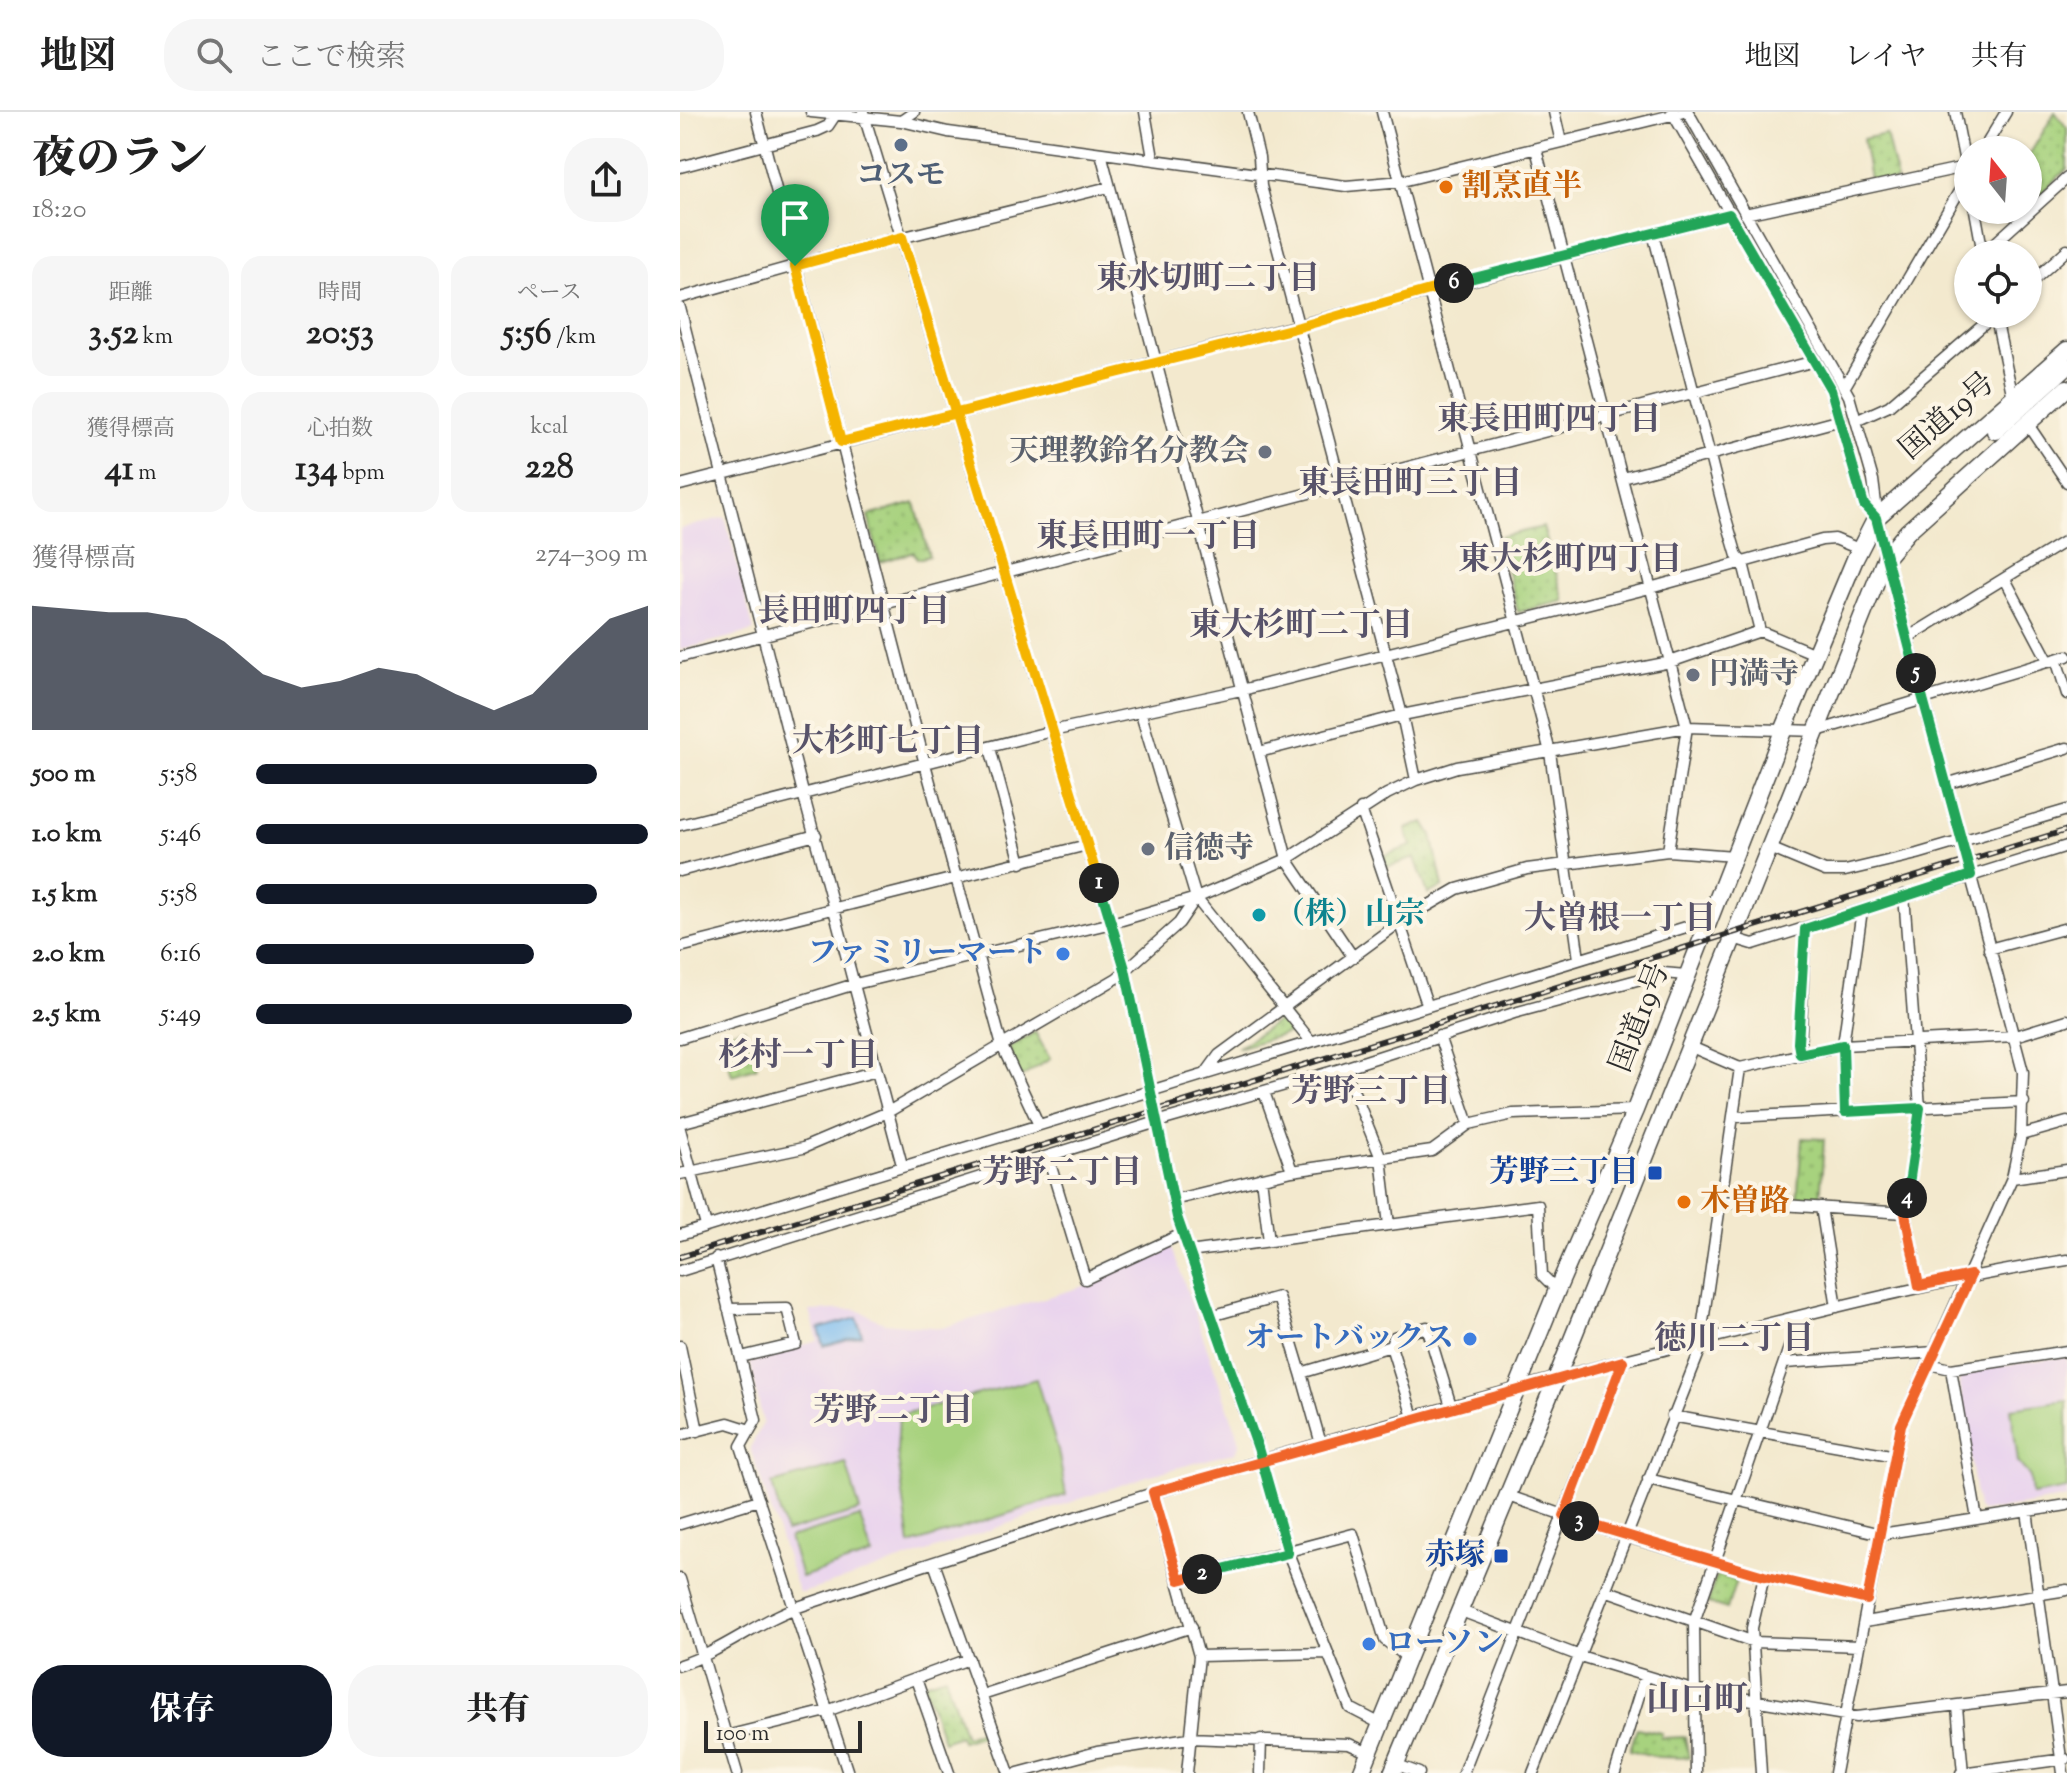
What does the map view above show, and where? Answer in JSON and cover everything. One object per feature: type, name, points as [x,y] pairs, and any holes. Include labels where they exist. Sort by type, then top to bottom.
[{"type":"highway","name":"国道19号","points":[[1361,1773],[1516,1389],[1635,1110],[1783,731],[1859,549],[1876,518],[2067,350]]},
{"type":"highway","points":[[1995,431],[2067,366]]},
{"type":"highway","name":"国道19号","points":[[1394,1768],[1557,1377],[1886,557],[1908,531],[2067,388]]},
{"type":"street","points":[[756,112],[886,603],[925,764],[1002,1046],[1038,1123]]},
{"type":"street","points":[[811,112],[864,115],[948,132],[1346,186],[1402,181],[1679,113]]},
{"type":"street","points":[[901,121],[914,112]]},
{"type":"street","points":[[1145,112],[1153,158]]},
{"type":"street","points":[[1248,112],[1259,157],[1258,173],[1402,715],[1416,780]]},
{"type":"street","points":[[1382,112],[1550,752],[1579,959]]},
{"type":"street","points":[[1554,112],[1561,142]]},
{"type":"street","points":[[1955,112],[1960,136]]},
{"type":"street","points":[[1991,136],[2006,112]]},
{"type":"street","points":[[1679,113],[1729,214],[1831,390],[1864,505],[1876,518]]},
{"type":"street","points":[[1679,113],[1745,214],[1844,388],[1858,420],[1873,480],[1876,518],[2023,1072],[2021,1135],[2012,1178],[1901,1425],[1835,1773]]},
{"type":"street","points":[[680,167],[817,131],[828,126],[836,114]]},
{"type":"street","points":[[864,115],[1112,923],[1125,969],[1182,1234],[1260,1461],[1288,1553],[1350,1708],[1381,1724]]},
{"type":"street","points":[[1536,149],[1687,727],[1668,851]]},
{"type":"street","points":[[1101,153],[1287,859],[1353,957]]},
{"type":"street","points":[[1745,214],[1954,176]]},
{"type":"street","points":[[1998,240],[2067,178]]},
{"type":"street","points":[[680,298],[902,237],[1109,187]]},
{"type":"street","points":[[1844,388],[1954,197]]},
{"type":"street","points":[[680,485],[1729,214]]},
{"type":"street","points":[[1653,233],[1737,556],[1743,563],[1760,631]]},
{"type":"street","points":[[2042,272],[2067,250]]},
{"type":"street","points":[[680,308],[720,474],[902,1165]]},
{"type":"street","points":[[1858,420],[1889,406],[1979,328]]},
{"type":"street","points":[[1998,328],[2013,398]]},
{"type":"street","points":[[680,657],[1815,361]]},
{"type":"street","points":[[1623,478],[1841,420]]},
{"type":"street","points":[[2027,423],[2067,482]]},
{"type":"street","points":[[680,825],[1052,731],[1141,714],[1650,588],[1822,540],[1835,539],[1859,549]]},
{"type":"street","points":[[1907,638],[2067,540]]},
{"type":"street","points":[[2005,579],[2057,659],[2067,694]]},
{"type":"street","points":[[1259,752],[1402,715],[1670,662],[1760,631],[1815,654]]},
{"type":"street","points":[[680,1038],[855,984],[1112,923],[1196,898],[1287,859],[1361,809],[1416,780],[1457,767],[1687,727],[1817,731],[2057,659]]},
{"type":"street","points":[[1141,714],[1196,898],[1310,1040]]},
{"type":"street","points":[[990,748],[1021,863]]},
{"type":"street","points":[[1946,784],[2067,748]]},
{"type":"street","points":[[1361,809],[1427,1004]]},
{"type":"street","points":[[1770,848],[1835,872],[1963,841],[2067,810]]},
{"type":"street","points":[[680,871],[816,835]]},
{"type":"street","points":[[680,947],[1087,845]]},
{"type":"street","points":[[1733,938],[1753,944],[2067,846]]},
{"type":"street","points":[[1206,1073],[1219,1055],[1400,922],[1436,900],[1479,881],[1566,864],[1668,851],[1734,856]]},
{"type":"street","points":[[1904,895],[1920,1108],[1905,1213],[1919,1286]]},
{"type":"street","points":[[686,1173],[803,1148],[888,1112],[1117,978],[1179,923],[1196,898]]},
{"type":"street","points":[[1845,1112],[1843,1045],[1862,910]]},
{"type":"street","points":[[680,1235],[1709,920]]},
{"type":"street","points":[[1989,949],[2067,928]]},
{"type":"street","points":[[1800,1054],[1805,929]]},
{"type":"street","points":[[680,1271],[1157,1122],[1344,1068],[1439,1036],[1663,973],[1686,975]]},
{"type":"street","points":[[1689,1046],[1740,1068],[1843,1045],[2015,1036],[2067,1020]]},
{"type":"street","points":[[1439,1036],[1469,1124]]},
{"type":"street","points":[[1344,1068],[1381,1158],[1389,1225]]},
{"type":"street","points":[[1533,1773],[1624,1536],[1704,1340],[1702,1329],[1740,1068]]},
{"type":"street","points":[[706,1226],[686,1173],[680,1126],[877,1071]]},
{"type":"street","points":[[1264,1092],[1292,1171]]},
{"type":"street","points":[[1734,1117],[2024,1102]]},
{"type":"street","points":[[1173,1200],[1292,1171],[1432,1151],[1469,1124],[1513,1114],[1635,1110]]},
{"type":"street","points":[[2021,1135],[2067,1122]]},
{"type":"street","points":[[1048,1157],[1085,1279],[1182,1234]]},
{"type":"street","points":[[2012,1178],[2067,1170]]},
{"type":"street","points":[[1261,1178],[1269,1241]]},
{"type":"street","points":[[1721,1201],[1905,1213]]},
{"type":"street","points":[[1189,1252],[1538,1205],[1542,1275],[1557,1290]]},
{"type":"street","points":[[1821,1207],[1837,1307]]},
{"type":"street","points":[[716,1258],[756,1420],[741,1446],[848,1773]]},
{"type":"street","points":[[680,1665],[703,1658],[795,1608],[1153,1492],[1557,1377],[1919,1286],[2067,1260]]},
{"type":"street","points":[[1211,1316],[1278,1297],[1321,1444]]},
{"type":"street","points":[[728,1309],[787,1308],[796,1344],[741,1357]]},
{"type":"street","points":[[1696,1773],[1692,1690],[1694,1622],[1800,1316]]},
{"type":"street","points":[[1413,1417],[1391,1346],[1394,1337],[1427,1327],[1451,1406]]},
{"type":"street","points":[[680,1346],[698,1431]]},
{"type":"street","points":[[1301,1373],[1391,1346]]},
{"type":"street","points":[[1929,1364],[1951,1369],[2067,1351]]},
{"type":"street","points":[[1785,1363],[1935,1352]]},
{"type":"street","points":[[1463,1773],[1623,1361]]},
{"type":"street","points":[[1951,1369],[1977,1519]]},
{"type":"street","points":[[1672,1416],[1896,1456]]},
{"type":"street","points":[[680,1435],[728,1423],[750,1430]]},
{"type":"street","points":[[1648,1479],[1881,1534],[2067,1505]]},
{"type":"street","points":[[1153,1492],[1199,1656],[1187,1773]]},
{"type":"street","points":[[1506,1495],[1624,1536],[1764,1576],[1867,1600]]},
{"type":"street","points":[[680,1524],[759,1500]]},
{"type":"street","points":[[2027,1511],[2064,1759],[2063,1773]]},
{"type":"street","points":[[1179,1580],[1353,1534],[1385,1640],[1408,1658]]},
{"type":"street","points":[[934,1563],[1009,1773]]},
{"type":"street","points":[[1761,1773],[1752,1628],[1764,1576]]},
{"type":"street","points":[[680,1579],[737,1773]]},
{"type":"street","points":[[1605,1590],[1754,1642],[1859,1646]]},
{"type":"street","points":[[1864,1622],[2067,1590]]},
{"type":"street","points":[[1461,1611],[1580,1656],[1692,1690],[1857,1717],[2067,1692]]},
{"type":"street","points":[[982,1695],[1192,1627]]},
{"type":"street","points":[[1199,1656],[1328,1653]]},
{"type":"street","points":[[726,1736],[827,1711],[969,1659]]},
{"type":"street","points":[[1615,1773],[1645,1676]]},
{"type":"street","points":[[916,1679],[949,1773]]},
{"type":"street","points":[[1957,1707],[1962,1773],[2064,1759]]},
{"type":"street","points":[[1018,1773],[1097,1752],[1189,1738],[1349,1744],[1369,1753]]},
{"type":"street","points":[[1260,1773],[1261,1739]]},
{"type":"street","points":[[1394,1768],[1419,1773]]},
{"type":"shaded area","points":[[725,517],[754,631],[680,650],[680,529]]},
{"type":"shaded area","points":[[1171,1245],[1240,1442],[1236,1452],[1147,1476],[865,1573],[802,1593],[798,1591],[750,1448],[763,1423],[750,1362],[753,1358],[818,1341],[810,1311],[856,1309],[884,1323],[942,1328],[1085,1286]]},
{"type":"shaded area","points":[[2067,1356],[2067,1498],[1982,1512],[1978,1508],[1958,1372]]},
{"type":"green space","points":[[2055,112],[2067,128],[2067,169],[2042,192],[2042,136]]},
{"type":"green space","points":[[1886,134],[1897,180],[1871,185],[1863,139]]},
{"type":"green space","points":[[915,503],[929,556],[917,559],[914,552],[880,562],[868,516]]},
{"type":"green space","points":[[1543,527],[1564,601],[1518,612],[1499,537]]},
{"type":"green space","points":[[1424,822],[1432,835],[1443,887],[1428,894],[1415,858],[1387,867],[1383,856],[1411,846],[1406,829]]},
{"type":"green space","points":[[1287,1015],[1296,1028],[1293,1032],[1237,1048]]},
{"type":"green space","points":[[744,1028],[757,1067],[732,1075],[720,1035]]},
{"type":"green space","points":[[1035,1032],[1050,1059],[1020,1078],[1008,1052],[1010,1047]]},
{"type":"green space","points":[[1802,1138],[1824,1139],[1820,1203],[1797,1202]]},
{"type":"green space","points":[[1036,1379],[1058,1450],[1066,1495],[910,1545],[897,1451],[899,1415]]},
{"type":"green space","points":[[2067,1400],[2067,1489],[2032,1495],[2030,1477],[2018,1462],[2011,1408]]},
{"type":"green space","points":[[846,1463],[860,1511],[785,1532],[772,1484]]},
{"type":"green space","points":[[860,1517],[872,1555],[801,1577],[789,1538]]},
{"type":"green space","points":[[1716,1575],[1736,1580],[1727,1609],[1708,1603]]},
{"type":"green space","points":[[945,1676],[965,1736],[988,1728],[989,1732],[962,1741],[960,1735],[943,1741],[924,1683]]},
{"type":"green space","points":[[1637,1728],[1662,1733],[1661,1738],[1685,1737],[1689,1758],[1658,1757],[1630,1750]]},
{"type":"water","points":[[857,1318],[862,1335],[824,1346],[819,1329]]},
{"type":"railway","points":[[680,1257],[2067,830]]},
{"type":"place","name":"コスモ","points":[[901,145]]},
{"type":"place","name":"割烹直半","points":[[1446,187]]},
{"type":"place","name":"天理教鈴名分教会","points":[[1265,452]]},
{"type":"place","name":"円満寺","points":[[1693,675]]},
{"type":"place","name":"信徳寺","points":[[1148,849]]},
{"type":"place","name":"（株）山宗","points":[[1259,915]]},
{"type":"place","name":"ファミリーマート","points":[[1063,954]]},
{"type":"place","name":"芳野三丁目","points":[[1655,1173]]},
{"type":"place","name":"木曽路","points":[[1684,1202]]},
{"type":"place","name":"オートバックス","points":[[1470,1339]]},
{"type":"place","name":"赤塚","points":[[1501,1556]]},
{"type":"place","name":"ローソン","points":[[1369,1644]]},
{"type":"district","name":"東水切町二丁目","points":[[1208,280]]},
{"type":"district","name":"東長田町四丁目","points":[[1549,421]]},
{"type":"district","name":"東長田町三丁目","points":[[1410,485]]},
{"type":"district","name":"東長田町一丁目","points":[[1148,538]]},
{"type":"district","name":"東大杉町四丁目","points":[[1570,561]]},
{"type":"district","name":"長田町四丁目","points":[[854,613]]},
{"type":"district","name":"東大杉町二丁目","points":[[1301,627]]},
{"type":"district","name":"大杉町七丁目","points":[[888,743]]},
{"type":"district","name":"大曽根一丁目","points":[[1620,920]]},
{"type":"district","name":"杉村一丁目","points":[[798,1057]]},
{"type":"district","name":"芳野三丁目","points":[[1371,1093]]},
{"type":"district","name":"芳野二丁目","points":[[1062,1174]]},
{"type":"district","name":"徳川二丁目","points":[[1734,1340]]},
{"type":"district","name":"芳野二丁目","points":[[893,1412]]},
{"type":"district","name":"山口町","points":[[1697,1701]]},
{"type":"route","points":[[795,266],[841,442],[956,414],[1299,327],[1494,272],[1729,214],[1836,402],[1864,505],[1876,518],[1971,875],[1805,929],[1807,938],[1798,1043],[1800,1054],[1843,1045],[1845,1112],[1920,1108],[1905,1213],[1919,1286],[1971,1275],[1901,1425],[1867,1600],[1764,1576],[1564,1516],[1623,1361],[1451,1406],[1321,1444],[1260,1461],[1153,1492],[1179,1580],[1288,1553],[1265,1479],[1260,1461],[1258,1448],[1177,1217],[1138,1025],[1112,923],[1087,845],[956,414],[902,237],[795,266]]}]
